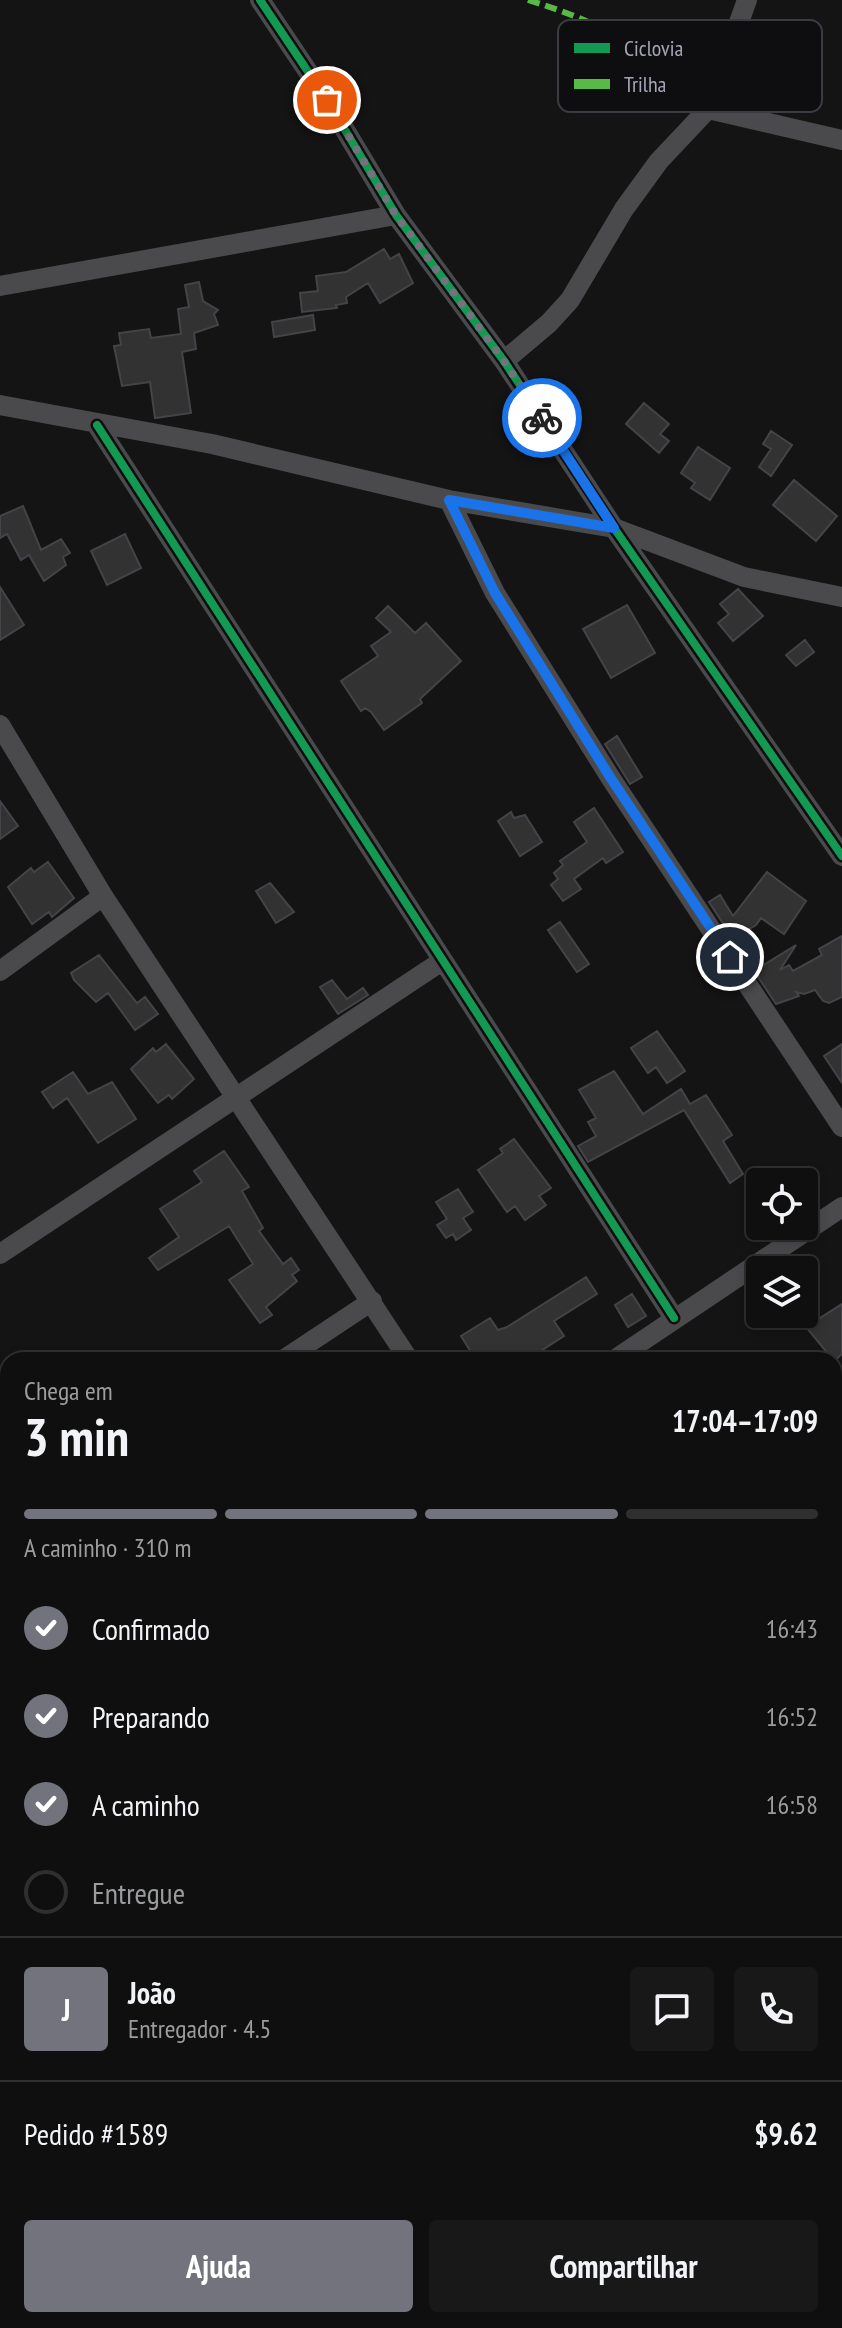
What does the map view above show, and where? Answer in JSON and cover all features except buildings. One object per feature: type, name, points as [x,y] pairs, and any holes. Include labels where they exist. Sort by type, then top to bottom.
[{"type":"street","points":[[260,0],[327,100],[396,215],[504,361],[614,528],[842,856]]},
{"type":"street","points":[[740,20],[747,0]]},
{"type":"street","points":[[504,361],[549,323],[570,300],[624,209],[659,161],[705,112]]},
{"type":"street","points":[[721,112],[842,140]]},
{"type":"street","points":[[0,286],[396,215]]},
{"type":"street","points":[[0,405],[212,444],[449,500],[614,528],[744,577],[842,597]]},
{"type":"street","points":[[97,425],[674,1318]]},
{"type":"street","points":[[449,500],[495,593],[603,766],[842,1127]]},
{"type":"street","points":[[0,725],[103,896],[404,1352]]},
{"type":"street","points":[[0,971],[103,896]]},
{"type":"street","points":[[0,1254],[442,961]]},
{"type":"street","points":[[625,1352],[842,1207]]},
{"type":"street","points":[[295,1352],[372,1301]]},
{"type":"marked path","points":[[528,0],[584,20]]},
{"type":"cycle path","points":[[260,0],[327,100],[396,215],[504,361],[614,528],[842,856]]},
{"type":"cycle path","points":[[97,425],[674,1318]]},
{"type":"way so far","points":[[327,100],[396,215],[504,361],[542,418]]},
{"type":"route","points":[[542,418],[614,528],[449,500],[495,593],[610,777],[730,957]]}]
